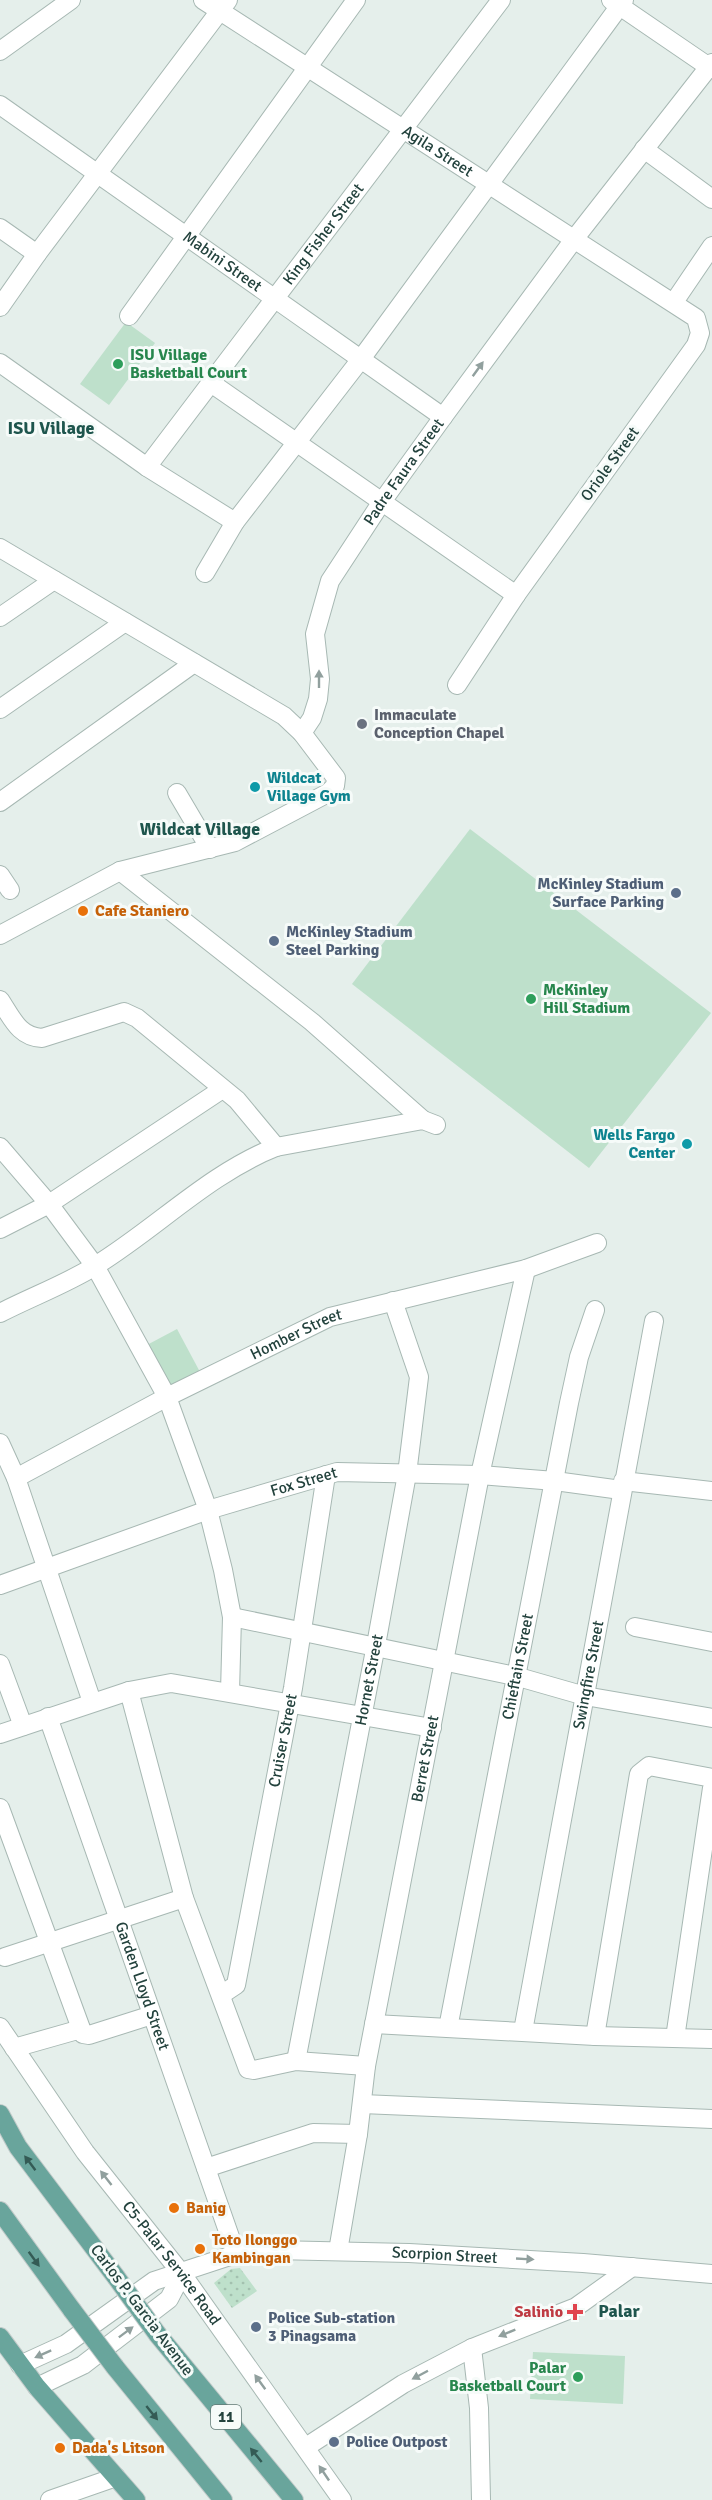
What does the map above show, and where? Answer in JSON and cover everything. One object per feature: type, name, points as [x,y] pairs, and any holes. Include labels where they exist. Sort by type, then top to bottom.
[{"type":"main road","name":"Carlos P. Garcia Avenue","points":[[0,2114],[18,2147],[158,2335],[294,2500]]},
{"type":"main road","points":[[0,2211],[115,2367],[223,2500]]},
{"type":"main road","points":[[0,2337],[37,2387],[136,2500]]},
{"type":"street","points":[[0,51],[71,0]]},
{"type":"street","name":"Agila Street","points":[[203,0],[224,6],[306,67],[674,302]]},
{"type":"street","points":[[129,316],[356,0]]},
{"type":"street","name":"King Fisher Street","points":[[147,467],[501,0]]},
{"type":"street","points":[[205,573],[235,522],[361,359],[618,2],[711,66]]},
{"type":"street","points":[[0,307],[37,254],[224,6]]},
{"type":"street","name":"Padre Faura Street","points":[[302,733],[312,718],[318,699],[320,679],[315,634],[321,606],[330,581],[381,503],[575,238],[711,66]]},
{"type":"street","name":"Mabini Street","points":[[0,105],[443,417]]},
{"type":"street","points":[[644,149],[712,199]]},
{"type":"street","points":[[0,228],[37,254]]},
{"type":"street","points":[[674,302],[712,246]]},
{"type":"street","name":"Oriole Street","points":[[458,686],[516,595],[696,345],[700,333],[696,318],[674,302]]},
{"type":"street","points":[[0,363],[147,467],[235,522]]},
{"type":"street","points":[[211,383],[516,595]]},
{"type":"street","points":[[0,548],[284,716],[302,733],[336,778],[335,786],[328,793],[235,842],[120,871],[0,935]]},
{"type":"street","points":[[0,617],[54,580]]},
{"type":"street","points":[[0,709],[124,622]]},
{"type":"street","points":[[0,802],[194,663]]},
{"type":"street","points":[[177,793],[210,849]]},
{"type":"street","points":[[0,1313],[95,1266],[237,1165],[276,1147],[430,1122],[312,1022],[120,871]]},
{"type":"street","points":[[0,1000],[21,1032],[32,1038],[42,1038],[124,1012],[137,1018],[221,1090],[237,1100],[276,1147]]},
{"type":"street","points":[[0,1229],[49,1204],[221,1090]]},
{"type":"street","points":[[0,1147],[49,1204],[95,1266],[167,1397],[208,1510],[232,1617],[230,1692]]},
{"type":"street","name":"Homber Street","points":[[15,1478],[167,1397],[330,1317],[526,1269],[597,1243]]},
{"type":"street","name":"Berret Street","points":[[338,2251],[374,2024],[480,1475],[526,1269]]},
{"type":"street","name":"Hornet Street","points":[[296,2061],[407,1474],[419,1377],[393,1301]]},
{"type":"street","name":"Chieftain Street","points":[[448,2028],[579,1357],[595,1310]]},
{"type":"street","name":"Swingfire Street","points":[[523,2031],[654,1322]]},
{"type":"street","points":[[0,1443],[47,1568],[92,1702]]},
{"type":"street","name":"Fox Street","points":[[0,1584],[208,1510],[326,1475],[349,1471],[480,1475],[712,1491]]},
{"type":"street","name":"Cruiser Street","points":[[220,1995],[236,1985],[289,1702],[326,1475]]},
{"type":"street","points":[[232,1617],[515,1676],[585,1696],[712,1718]]},
{"type":"street","points":[[635,1627],[712,1642]]},
{"type":"street","points":[[0,1664],[23,1726]]},
{"type":"street","points":[[0,1734],[92,1702],[129,1691],[171,1683],[432,1728]]},
{"type":"street","points":[[129,1691],[184,1898],[248,2069],[254,2070],[296,2061],[366,2066]]},
{"type":"street","name":"Garden Lloyd Street","points":[[48,1717],[236,2254]]},
{"type":"street","points":[[595,2036],[639,1774],[649,1766],[712,1779]]},
{"type":"street","points":[[675,2038],[712,1788]]},
{"type":"street","points":[[0,1808],[51,1942],[82,2034],[89,2035],[152,2015]]},
{"type":"street","points":[[5,1957],[184,1898]]},
{"type":"street","points":[[374,2024],[595,2036],[712,2039]]},
{"type":"street","name":"C5-Palar Service Road","points":[[0,2027],[85,2152],[182,2274],[342,2500]]},
{"type":"street","points":[[14,2048],[81,2030]]},
{"type":"street","points":[[362,2104],[712,2119]]},
{"type":"street","points":[[206,2168],[312,2133],[358,2134]]},
{"type":"street","name":"Scorpion Street","points":[[20,2365],[66,2344],[154,2281],[182,2274],[236,2254],[274,2250],[432,2254],[712,2274]]},
{"type":"street","points":[[306,2447],[372,2402],[472,2348],[576,2307],[632,2267]]},
{"type":"street","points":[[37,2387],[83,2365],[169,2299],[182,2274]]},
{"type":"street","points":[[472,2348],[479,2408],[481,2500]]},
{"type":"street","points":[[50,2500],[73,2496],[116,2477]]},
{"type":"green space","name":"ISU Village Basketball Court","points":[[126,322],[155,343],[109,405],[80,384]]},
{"type":"green space","name":"McKinley Hill Stadium","points":[[470,829],[711,1013],[589,1168],[352,984]]},
{"type":"green space","points":[[177,1329],[200,1372],[167,1389],[145,1346]]},
{"type":"green space","points":[[240,2268],[257,2291],[232,2308],[214,2283],[231,2269]]},
{"type":"green space","name":"Palar Basketball Court","points":[[533,2352],[625,2356],[623,2404],[530,2399]]},
{"type":"place","name":"ISU Village Basketball Court","points":[[118,364]]},
{"type":"place","name":"Immaculate Conception Chapel","points":[[362,724]]},
{"type":"place","name":"Wildcat Village Gym","points":[[255,787]]},
{"type":"place","name":"McKinley Stadium Surface Parking","points":[[676,893]]},
{"type":"place","name":"Cafe Staniero","points":[[83,911]]},
{"type":"place","name":"McKinley Stadium Steel Parking","points":[[274,941]]},
{"type":"place","name":"McKinley Hill Stadium","points":[[531,999]]},
{"type":"place","name":"Wells Fargo Center","points":[[687,1144]]},
{"type":"place","name":"Banig","points":[[174,2208]]},
{"type":"place","name":"Toto Ilonggo Kambingan","points":[[200,2249]]},
{"type":"place","name":"Salinio","points":[[575,2312]]},
{"type":"place","name":"Police Sub-station 3 Pinagsama","points":[[256,2327]]},
{"type":"place","name":"Palar Basketball Court","points":[[578,2377]]},
{"type":"place","name":"Police Outpost","points":[[334,2442]]},
{"type":"place","name":"Dada's Litson","points":[[60,2448]]},
{"type":"district","name":"ISU Village","points":[[51,428]]},
{"type":"district","name":"Wildcat Village","points":[[200,829]]},
{"type":"district","name":"Palar","points":[[619,2311]]}]
